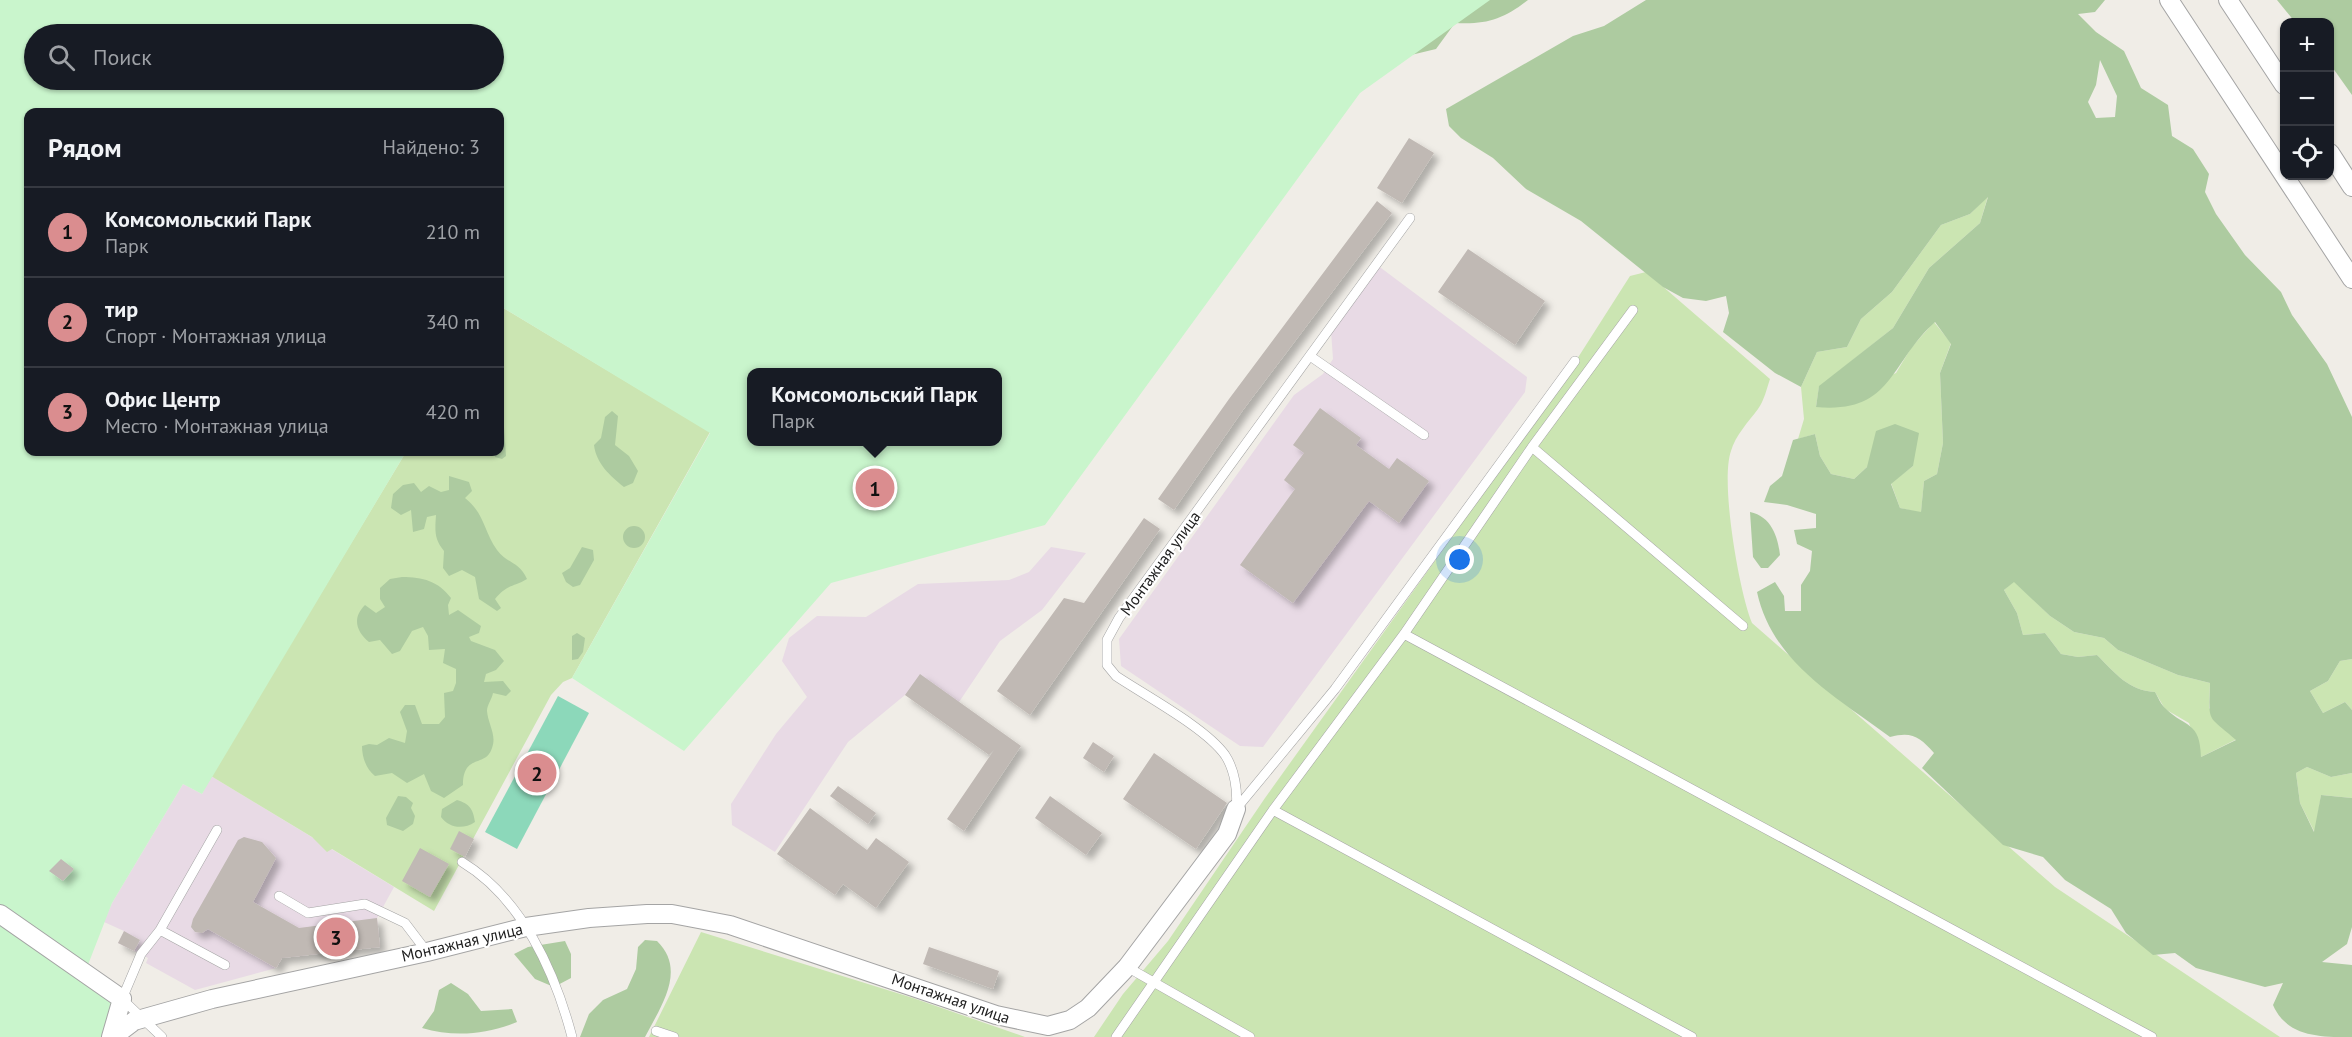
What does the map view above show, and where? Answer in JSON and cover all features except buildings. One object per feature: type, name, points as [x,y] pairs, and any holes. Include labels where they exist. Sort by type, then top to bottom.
[{"type":"street","points":[[2169,0],[2352,279]]},
{"type":"street","points":[[2228,0],[2280,79]]},
{"type":"street","points":[[2334,159],[2352,187]]},
{"type":"street","name":"Монтажная улица","points":[[112,1037],[134,1021],[195,1002],[526,927],[589,918],[647,914],[695,917],[730,925],[828,956],[996,1015],[1048,1026],[1070,1020],[1088,1008],[1127,967],[1227,834],[1236,809]]},
{"type":"street","points":[[0,914],[122,999],[112,1037]]},
{"type":"lane","name":"Монтажная улица","points":[[1236,809],[1237,795],[1226,756],[1207,737],[1116,676],[1107,665],[1105,652],[1112,630],[1119,618],[1410,218]]},
{"type":"lane","points":[[1116,1037],[1273,810],[1404,634],[1532,447],[1633,310]]},
{"type":"lane","points":[[1310,356],[1425,435]]},
{"type":"lane","points":[[1236,809],[1335,689],[1575,361]]},
{"type":"lane","points":[[1532,447],[1743,626]]},
{"type":"lane","points":[[1404,634],[2152,1037]]},
{"type":"lane","points":[[1273,810],[1692,1037]]},
{"type":"lane","points":[[162,1037],[122,999],[141,954],[160,930],[217,830]]},
{"type":"lane","points":[[462,862],[491,884],[526,927],[566,1012],[572,1037]]},
{"type":"lane","points":[[279,896],[308,913],[366,904],[405,923],[427,951]]},
{"type":"lane","points":[[160,930],[225,964]]},
{"type":"lane","points":[[1127,967],[1250,1037]]},
{"type":"lane","points":[[656,1031],[674,1037]]},
{"type":"shaded area","points":[[1377,265],[1527,377],[1525,392],[1263,747],[1240,746],[1121,666],[1119,639],[1294,395],[1323,374],[1333,359],[1331,331]]},
{"type":"shaded area","points":[[1051,547],[1086,553],[1042,610],[1000,641],[959,702],[905,695],[848,742],[775,852],[732,825],[731,804],[776,734],[807,697],[782,661],[789,638],[817,616],[866,617],[918,584],[1009,580],[1029,572]]},
{"type":"shaded area","points":[[211,776],[394,887],[377,918],[380,947],[282,958],[276,968],[195,990],[146,963],[148,958],[118,943],[124,931],[104,922],[112,903],[183,784],[202,794]]},
{"type":"green space","points":[[0,0],[1490,0],[1360,93],[1045,525],[831,583],[684,751],[572,678],[710,433],[504,308],[504,108],[24,108],[24,456],[404,456],[202,794],[183,784],[112,903],[84,975],[122,999],[111,1037],[0,1037]]},
{"type":"green space","points":[[1402,0],[1528,0],[1511,12],[1485,22],[1455,23],[1436,49],[1386,61]]},
{"type":"green space","points":[[1646,0],[2105,0],[2095,12],[2078,14],[2096,32],[2124,51],[2141,88],[2168,105],[2172,136],[2193,149],[2209,174],[2205,192],[2216,214],[2245,255],[2281,292],[2292,315],[2327,364],[2352,417],[2352,659],[2340,661],[2328,681],[2310,691],[2323,713],[2345,702],[2352,710],[2352,773],[2331,777],[2307,767],[2296,773],[2300,803],[2314,832],[2321,795],[2352,798],[2352,927],[2347,944],[2322,962],[2352,965],[2352,1037],[2306,1033],[2287,1023],[2279,1016],[2273,1005],[2283,983],[2265,987],[2196,968],[2175,953],[2153,955],[2126,933],[2111,909],[2065,880],[2043,857],[2003,845],[1922,768],[1934,753],[1920,739],[1910,735],[1890,737],[1828,692],[1791,658],[1765,617],[1757,592],[1775,582],[1784,596],[1785,611],[1801,611],[1801,585],[1810,571],[1812,551],[1797,544],[1794,530],[1816,528],[1816,514],[1787,505],[1764,502],[1770,486],[1782,476],[1793,440],[1815,434],[1820,456],[1831,474],[1854,479],[1867,467],[1876,431],[1895,424],[1919,433],[1913,466],[1891,484],[1900,508],[1921,512],[1924,481],[1937,474],[1943,443],[1940,373],[1951,344],[1935,322],[1887,382],[1875,394],[1861,402],[1841,407],[1816,407],[1819,386],[1893,328],[1929,268],[1980,223],[1988,197],[1970,214],[1941,225],[1892,292],[1861,319],[1847,347],[1817,352],[1801,387],[1775,373],[1723,332],[1729,313],[1726,296],[1706,301],[1683,298],[1663,287],[1581,221],[1526,189],[1493,158],[1461,138],[1449,126],[1446,109],[1573,36],[1604,26]],"holes":[[[2100,60],[2117,96],[2115,117],[2096,118],[2088,102],[2096,85]],[[2014,582],[2050,616],[2074,632],[2104,638],[2118,650],[2178,675],[2210,683],[2211,717],[2236,740],[2201,757],[2195,731],[2164,707],[2155,692],[2130,685],[2097,655],[2078,657],[2061,654],[2045,633],[2023,635],[2017,613],[2004,590]]]},
{"type":"green space","points":[[2277,0],[2352,0],[2352,95],[2334,70],[2334,18],[2292,18]]},
{"type":"green space","points":[[1988,196],[1980,223],[1929,268],[1893,328],[1819,387],[1816,407],[1896,373],[1911,348],[1934,322],[1951,343],[1940,373],[1943,443],[1937,474],[1924,481],[1921,513],[1900,508],[1891,483],[1913,466],[1867,467],[1854,479],[1831,474],[1820,456],[1815,434],[1798,439],[1804,419],[1801,387],[1817,352],[1847,347],[1861,319],[1892,292],[1941,225],[1970,214]]},
{"type":"green space","points":[[1646,272],[1770,379],[1760,406],[1733,445],[1728,466],[1732,537],[1752,623],[2055,887],[2280,1037],[1094,1037],[1123,994],[1168,941],[1265,798],[1556,392],[1630,276]]},
{"type":"green space","points":[[504,308],[710,432],[572,678],[563,682],[551,695],[434,911],[332,849],[327,852],[312,837],[211,776],[404,456],[504,456]]},
{"type":"green space","points":[[612,411],[618,416],[615,445],[629,456],[638,471],[633,483],[624,487],[609,474],[595,452],[594,445],[601,438],[605,417]]},
{"type":"green space","points":[[504,427],[506,456],[502,459],[495,457],[504,456]]},
{"type":"green space","points":[[449,476],[469,482],[472,491],[465,498],[480,516],[497,550],[517,566],[527,579],[499,594],[495,599],[501,608],[497,611],[479,599],[475,577],[462,570],[449,576],[443,568],[444,551],[438,543],[436,534],[436,515],[427,517],[424,529],[413,532],[411,510],[401,515],[391,508],[393,494],[403,485],[414,483],[421,492],[429,486],[441,492],[449,490]]},
{"type":"green space","points":[[1750,512],[1757,514],[1768,523],[1777,541],[1780,555],[1768,568],[1761,568],[1753,557]]},
{"type":"green space","points":[[634,526],[642,529],[645,537],[642,545],[634,548],[626,545],[623,537],[626,529]]},
{"type":"green space","points":[[582,547],[593,550],[594,560],[580,585],[573,587],[566,582],[562,573],[570,568]]},
{"type":"green space","points":[[402,577],[423,579],[435,584],[451,598],[448,605],[449,615],[458,610],[481,626],[479,633],[469,637],[471,641],[495,650],[504,661],[496,670],[486,674],[484,682],[503,681],[511,691],[506,696],[493,693],[488,706],[493,739],[489,754],[471,765],[464,775],[463,785],[444,798],[431,791],[424,774],[407,783],[392,773],[375,776],[367,766],[363,754],[362,746],[377,745],[389,738],[405,743],[407,731],[400,712],[405,705],[415,705],[422,724],[439,724],[445,717],[444,693],[453,691],[456,683],[456,669],[443,663],[445,649],[429,650],[428,636],[423,627],[412,631],[400,651],[392,654],[380,640],[369,642],[361,633],[357,620],[361,610],[365,605],[376,613],[385,607],[380,599],[380,588],[390,579]]},
{"type":"green space","points":[[2014,581],[2050,616],[2074,632],[2104,638],[2118,650],[2178,675],[2210,683],[2209,708],[2237,739],[2201,757],[2189,723],[2165,709],[2155,692],[2130,685],[2097,655],[2078,657],[2061,654],[2045,633],[2023,635],[2017,613],[2004,590]]},
{"type":"green space","points":[[577,633],[585,638],[583,652],[578,659],[572,660],[572,636]]},
{"type":"green space","points":[[2352,659],[2352,710],[2345,702],[2323,713],[2310,691],[2328,681],[2340,661]]},
{"type":"green space","points":[[558,696],[589,713],[517,849],[485,832]]},
{"type":"green space","points":[[2307,767],[2331,777],[2352,773],[2352,798],[2321,795],[2315,833],[2300,803],[2296,773]]},
{"type":"green space","points":[[398,796],[406,797],[413,803],[411,808],[415,816],[413,824],[403,831],[387,825],[386,818]]},
{"type":"green space","points":[[457,800],[470,808],[475,822],[457,827],[444,821],[441,817],[442,809]]},
{"type":"green space","points":[[701,932],[913,998],[1025,1037],[649,1037]]},
{"type":"green space","points":[[645,940],[657,941],[666,952],[671,976],[664,1001],[645,1037],[580,1037],[589,1014],[603,1000],[627,989],[636,969],[638,947]]},
{"type":"green space","points":[[565,941],[571,954],[571,978],[554,987],[535,979],[514,954],[528,947]]},
{"type":"green space","points":[[451,983],[468,994],[481,1011],[512,1009],[517,1022],[493,1030],[470,1033],[446,1033],[422,1028],[434,1011],[439,990]]},
{"type":"place","name":"Комсомольский Парк","points":[[875,488]]},
{"type":"place","name":"тир","points":[[537,773]]},
{"type":"place","name":"Офис Центр","points":[[336,937]]}]
